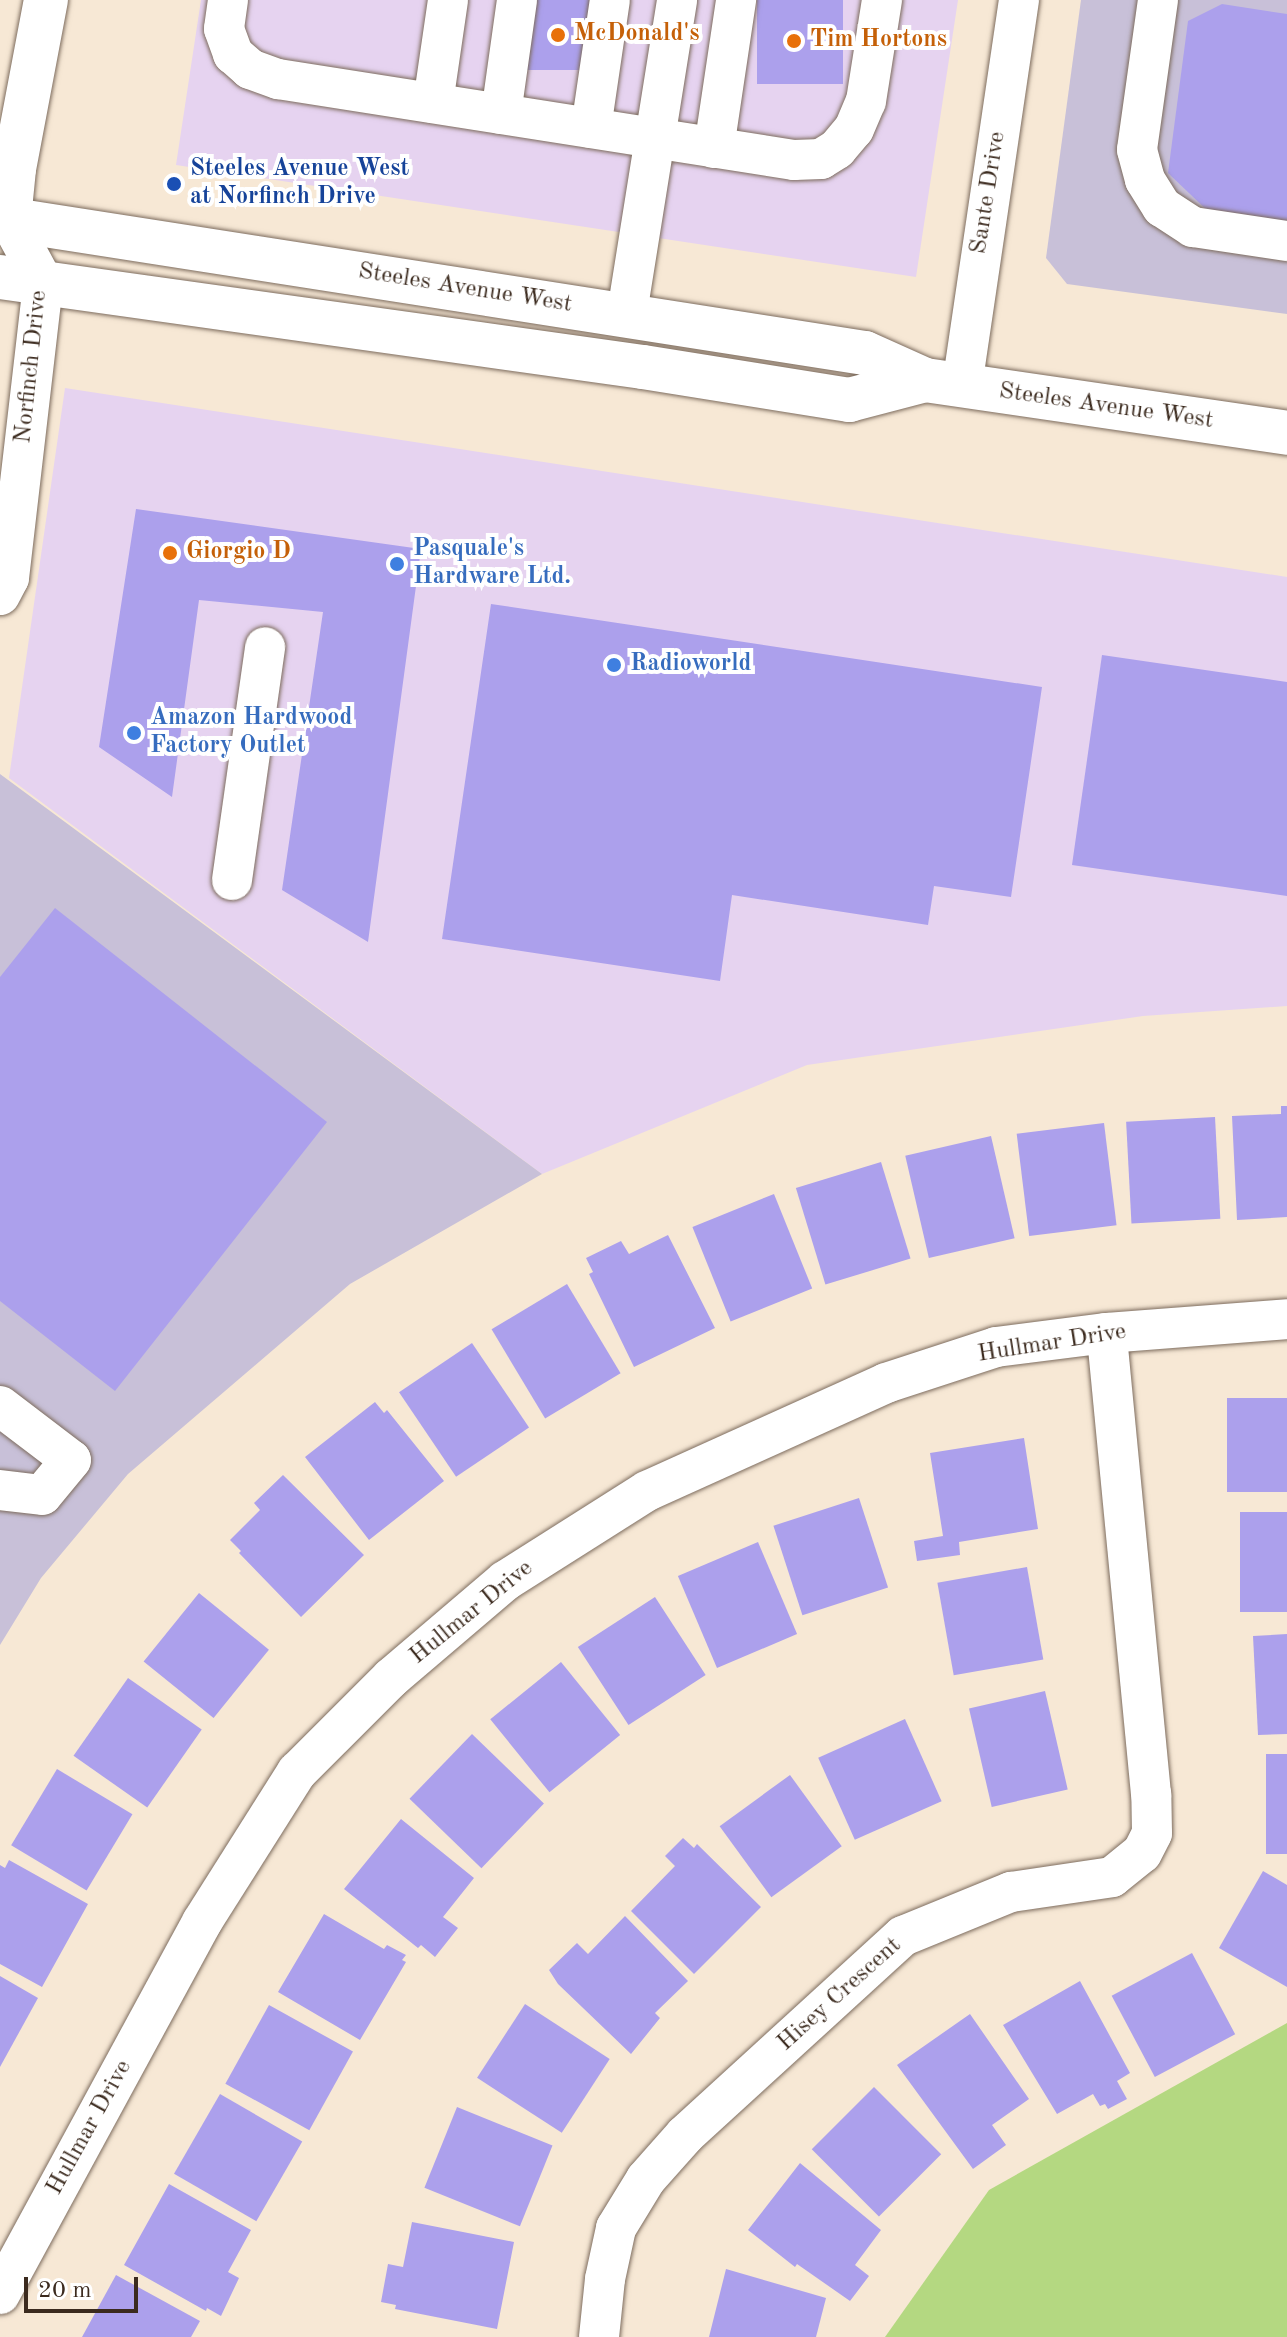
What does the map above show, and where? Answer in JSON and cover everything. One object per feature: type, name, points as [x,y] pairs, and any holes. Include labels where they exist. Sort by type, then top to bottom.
[{"type":"main road","points":[[3,227],[46,0]]},
{"type":"main road","name":"Steeles Avenue West","points":[[3,227],[627,313],[865,353],[944,383],[1287,433]]},
{"type":"main road","name":"Steeles Avenue West","points":[[0,277],[849,400],[944,383]]},
{"type":"main road","points":[[451,340],[459,288]]},
{"type":"street","points":[[228,0],[224,29],[233,54],[250,69],[278,79],[794,160],[821,159],[837,149],[854,129],[866,101],[874,10]]},
{"type":"street","points":[[433,103],[448,0]]},
{"type":"street","points":[[501,114],[517,0]]},
{"type":"street","points":[[591,128],[610,0]]},
{"type":"street","points":[[627,313],[677,0]]},
{"type":"street","points":[[714,148],[736,0]]},
{"type":"street","name":"Sante Drive","points":[[944,383],[1019,0]]},
{"type":"street","points":[[1158,0],[1137,150],[1145,180],[1162,207],[1193,227],[1287,241]]},
{"type":"street","name":"Norfinch Drive","points":[[0,595],[9,578],[43,282],[3,227]]},
{"type":"street","points":[[232,880],[265,647]]},
{"type":"street","name":"Hullmar Drive","points":[[0,2294],[202,1922],[297,1772],[391,1678],[505,1581],[647,1491],[886,1383],[996,1347],[1107,1333],[1287,1319]]},
{"type":"street","name":"Hisey Crescent","points":[[599,2337],[605,2279],[616,2228],[646,2179],[685,2135],[903,1936],[1011,1892],[1112,1877],[1142,1853],[1152,1833],[1151,1794],[1107,1333]]},
{"type":"street","points":[[0,1406],[71,1460],[42,1495],[0,1490]]},
{"type":"shaded area","points":[[201,0],[958,0],[916,277],[176,165]]},
{"type":"shaded area","points":[[1081,0],[1287,0],[1287,314],[1067,284],[1046,258]]},
{"type":"shaded area","points":[[65,388],[1287,577],[1287,1006],[1143,1016],[807,1065],[542,1174],[9,778]]},
{"type":"shaded area","points":[[0,774],[542,1174],[350,1284],[128,1474],[41,1578],[0,1645]]},
{"type":"green space","points":[[1287,2023],[1287,2337],[885,2337],[989,2190]]},
{"type":"building","name":"McDonald's","points":[[525,0],[600,0],[600,70],[525,70]]},
{"type":"building","name":"Tim Hortons","points":[[757,0],[843,0],[843,84],[757,84]]},
{"type":"building","points":[[1222,4],[1287,14],[1287,225],[1212,215],[1168,173],[1188,21]]},
{"type":"building","points":[[136,509],[421,549],[368,942],[282,890],[323,612],[199,600],[172,797],[99,747]]},
{"type":"building","points":[[491,604],[1042,687],[1011,897],[934,886],[928,925],[732,895],[720,981],[442,939]]},
{"type":"building","points":[[1102,655],[1287,682],[1287,896],[1072,865]]},
{"type":"building","points":[[55,908],[327,1122],[115,1391],[0,1301],[0,977]]},
{"type":"building","points":[[1281,1106],[1287,1106],[1287,1217],[1237,1220],[1232,1116],[1281,1114]]},
{"type":"building","points":[[1215,1117],[1220,1219],[1131,1224],[1126,1122]]},
{"type":"building","points":[[1104,1123],[1117,1225],[1029,1236],[1017,1134]]},
{"type":"building","points":[[991,1136],[1015,1238],[929,1258],[905,1156]]},
{"type":"building","points":[[881,1162],[911,1259],[825,1285],[796,1188]]},
{"type":"building","points":[[774,1194],[812,1289],[731,1322],[692,1227]]},
{"type":"building","points":[[668,1235],[715,1328],[634,1367],[589,1274],[593,1272],[586,1258],[621,1241],[629,1254]]},
{"type":"building","points":[[567,1284],[621,1373],[545,1418],[492,1329]]},
{"type":"building","points":[[472,1343],[529,1428],[456,1477],[399,1392]]},
{"type":"building","points":[[1227,1398],[1287,1398],[1287,1492],[1227,1492]]},
{"type":"building","points":[[375,1402],[384,1413],[387,1410],[444,1481],[369,1540],[305,1457]]},
{"type":"building","points":[[1024,1438],[1038,1529],[959,1542],[960,1555],[917,1561],[914,1541],[943,1536],[930,1453]]},
{"type":"building","points":[[283,1475],[364,1555],[301,1617],[230,1540],[260,1510],[254,1503]]},
{"type":"building","points":[[859,1498],[888,1587],[802,1615],[773,1526]]},
{"type":"building","points":[[1240,1512],[1287,1512],[1287,1612],[1240,1612]]},
{"type":"building","points":[[758,1542],[797,1634],[717,1668],[678,1576]]},
{"type":"building","points":[[1027,1567],[1043,1660],[954,1675],[937,1583]]},
{"type":"building","points":[[199,1593],[269,1650],[214,1718],[144,1661]]},
{"type":"building","points":[[655,1597],[706,1675],[628,1725],[578,1647]]},
{"type":"building","points":[[1287,1634],[1287,1734],[1258,1735],[1253,1636]]},
{"type":"building","points":[[561,1662],[620,1735],[549,1792],[490,1719]]},
{"type":"building","points":[[128,1678],[202,1730],[147,1807],[74,1756]]},
{"type":"building","points":[[1045,1691],[1068,1789],[992,1807],[969,1709]]},
{"type":"building","points":[[905,1719],[942,1801],[855,1840],[818,1758]]},
{"type":"building","points":[[472,1734],[544,1803],[481,1868],[409,1799]]},
{"type":"building","points":[[1266,1754],[1287,1754],[1287,1854],[1266,1854]]},
{"type":"building","points":[[57,1769],[132,1814],[87,1891],[11,1845]]},
{"type":"building","points":[[790,1775],[842,1846],[771,1897],[720,1826]]},
{"type":"building","points":[[401,1819],[474,1878],[443,1917],[458,1928],[435,1957],[421,1945],[418,1948],[344,1889]]},
{"type":"building","points":[[683,1838],[694,1848],[697,1844],[761,1907],[694,1974],[631,1911],[675,1866],[665,1856]]},
{"type":"building","points":[[9,1860],[88,1904],[42,1987],[0,1964],[0,1865],[5,1868]]},
{"type":"building","points":[[1263,1871],[1287,1885],[1287,1987],[1219,1948]]},
{"type":"building","points":[[324,1914],[384,1949],[387,1945],[406,1955],[402,1960],[406,1962],[360,2040],[278,1992]]},
{"type":"building","points":[[625,1916],[688,1981],[655,2013],[660,2018],[631,2054],[558,1984],[549,1970],[577,1943],[588,1954]]},
{"type":"building","points":[[1192,1953],[1235,2034],[1155,2077],[1112,1996]]},
{"type":"building","points":[[0,1976],[38,1998],[0,2067]]},
{"type":"building","points":[[1080,1981],[1130,2073],[1117,2081],[1127,2099],[1108,2109],[1105,2104],[1100,2106],[1093,2094],[1057,2114],[1003,2025]]},
{"type":"building","points":[[525,2004],[610,2059],[562,2133],[477,2078]]},
{"type":"building","points":[[269,2005],[353,2052],[309,2130],[225,2084]]},
{"type":"building","points":[[970,2014],[1029,2099],[992,2125],[1006,2145],[973,2169],[897,2065]]},
{"type":"building","points":[[874,2087],[941,2154],[879,2216],[812,2149]]},
{"type":"building","points":[[220,2094],[302,2142],[256,2221],[174,2174]]},
{"type":"building","points":[[457,2107],[552,2146],[520,2226],[424,2188]]},
{"type":"building","points":[[800,2163],[881,2230],[855,2265],[869,2276],[850,2301],[797,2264],[795,2267],[748,2230]]},
{"type":"building","points":[[169,2184],[251,2230],[228,2272],[239,2278],[221,2316],[207,2308],[206,2311],[124,2265]]},
{"type":"building","points":[[412,2222],[514,2242],[497,2329],[395,2309],[396,2305],[381,2302],[388,2264],[403,2267]]},
{"type":"building","points":[[726,2269],[826,2298],[816,2337],[709,2337]]},
{"type":"building","points":[[116,2275],[200,2321],[191,2337],[82,2337]]},
{"type":"place","name":"McDonald's","points":[[558,35]]},
{"type":"place","name":"Tim Hortons","points":[[794,41]]},
{"type":"place","name":"Steeles Avenue West at Norfinch Drive","points":[[174,184]]},
{"type":"place","name":"Giorgio D","points":[[170,553]]},
{"type":"place","name":"Pasquale's Hardware Ltd.","points":[[397,564]]},
{"type":"place","name":"Radioworld","points":[[614,665]]},
{"type":"place","name":"Amazon Hardwood Factory Outlet","points":[[134,733]]}]
